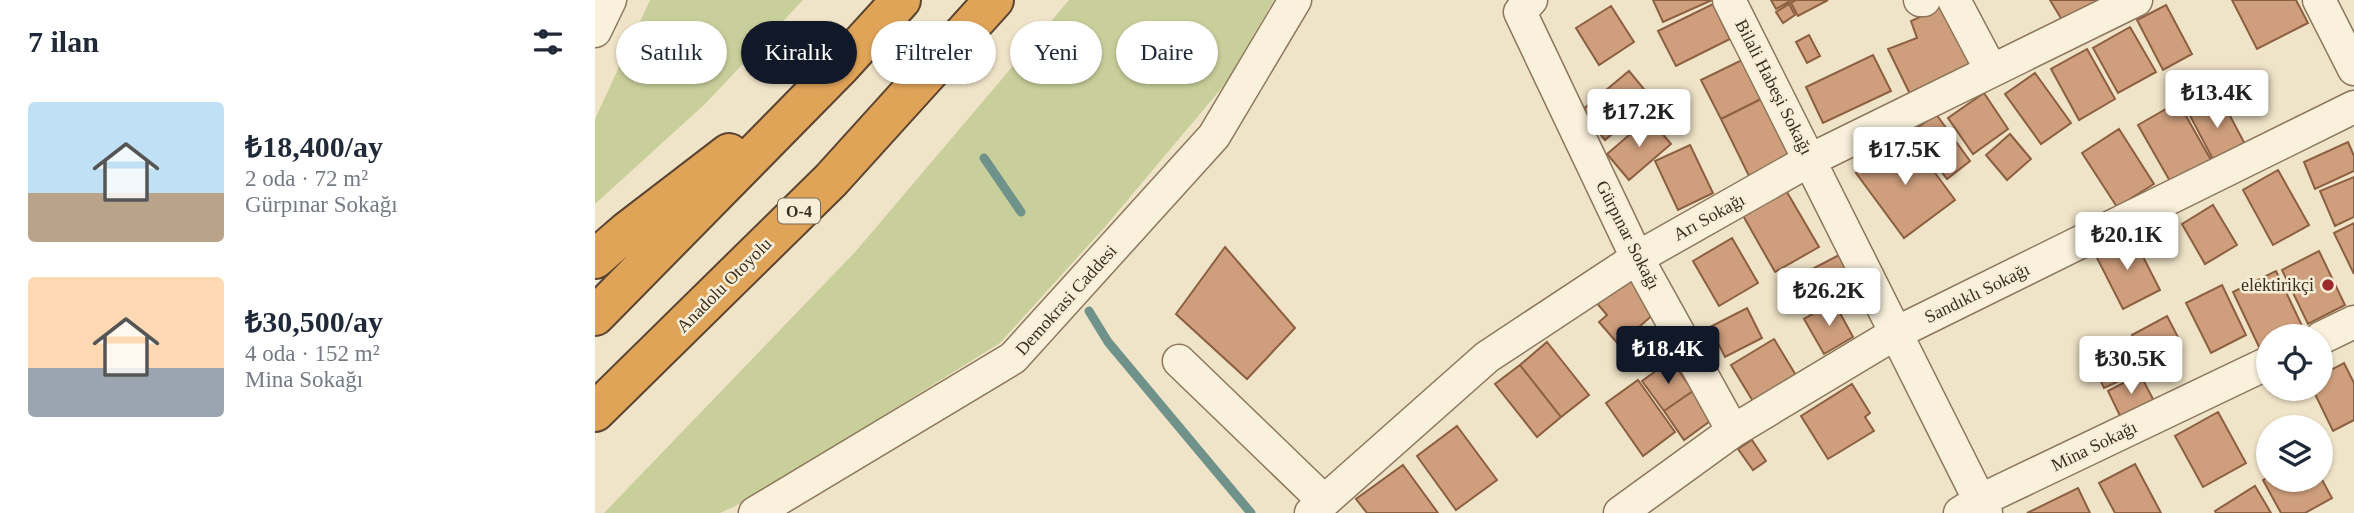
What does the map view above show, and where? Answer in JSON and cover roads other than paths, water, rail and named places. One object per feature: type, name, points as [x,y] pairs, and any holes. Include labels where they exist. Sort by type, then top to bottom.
[{"type":"highway","points":[[857,48],[901,0]]},
{"type":"highway","name":"Anadolu Otoyolu","points":[[595,412],[831,180],[993,0]]},
{"type":"highway","points":[[595,259],[626,232],[818,84]]},
{"type":"highway","points":[[595,316],[823,84]]},
{"type":"street","points":[[595,31],[610,0]]},
{"type":"street","name":"Demokrasi Caddesi","points":[[755,513],[786,497],[1013,358],[1215,136],[1296,0]]},
{"type":"street","name":"Gürpınar Sokağı","points":[[1531,0],[1520,12],[1637,258],[1733,431]]},
{"type":"street","name":"Bilali Habeşi Sokağı","points":[[1729,0],[1896,333],[1975,509]]},
{"type":"street","points":[[1954,0],[1991,69]]},
{"type":"street","name":"Arı Sokağı","points":[[1179,361],[1317,507],[1487,357],[1637,258],[1810,160],[2136,0]]},
{"type":"street","points":[[2319,0],[2354,69]]},
{"type":"street","name":"Sandıklı Sokağı","points":[[1620,513],[1733,431],[1896,333],[2354,107]]},
{"type":"street","points":[[2333,332],[2354,322]]},
{"type":"street","name":"Mina Sokağı","points":[[1975,509],[2256,369]]},
{"type":"waterway","points":[[984,158],[1021,212]]},
{"type":"waterway","points":[[1089,311],[1108,342],[1251,513]]},
{"type":"place","name":"elektirikçi","points":[[2328,285]]}]
